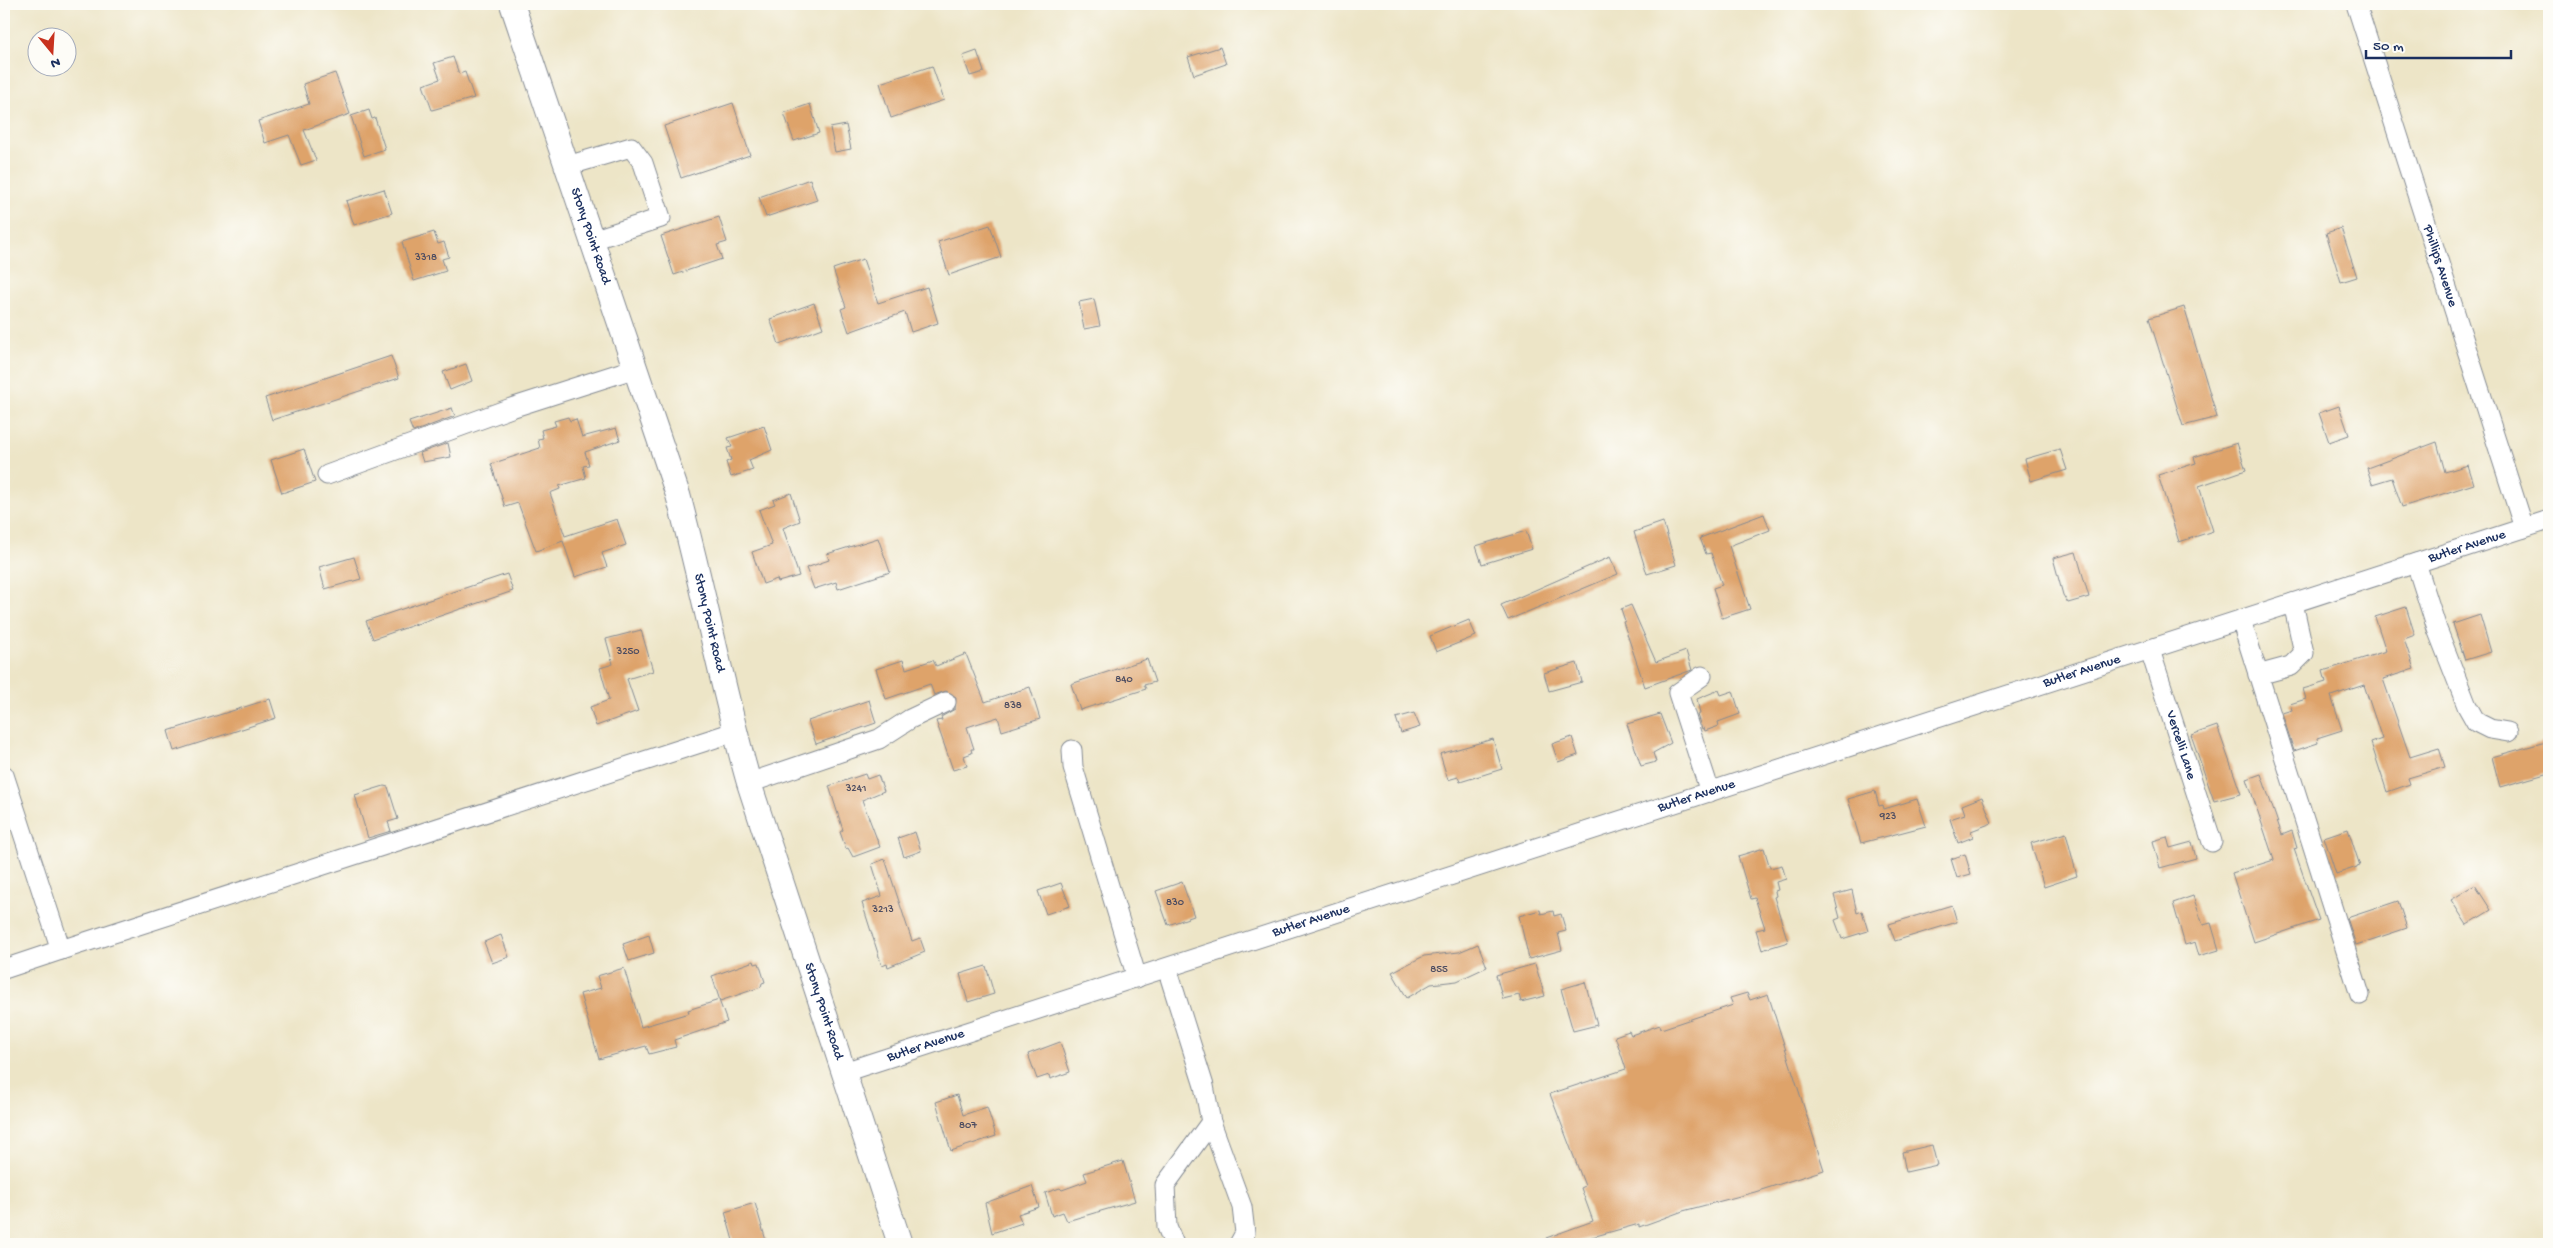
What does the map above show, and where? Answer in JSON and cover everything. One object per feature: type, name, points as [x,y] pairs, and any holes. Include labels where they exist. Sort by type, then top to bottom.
[{"type":"main road","name":"Stony Point Road","points":[[512,4],[678,495],[696,560],[734,732],[749,783],[900,1244]]},
{"type":"street","name":"Phillips Avenue","points":[[2356,4],[2524,528]]},
{"type":"street","points":[[567,166],[631,147],[644,162],[660,218],[592,240]]},
{"type":"street","points":[[326,475],[511,408],[636,368]]},
{"type":"street","name":"Butler Avenue","points":[[844,1072],[2549,520]]},
{"type":"street","points":[[2416,563],[2437,629],[2467,706],[2476,722],[2490,729],[2508,732]]},
{"type":"street","points":[[2258,675],[2290,666],[2304,653],[2293,603]]},
{"type":"street","points":[[2241,620],[2360,995]]},
{"type":"street","name":"Vercelli Lane","points":[[2150,650],[2212,842]]},
{"type":"street","points":[[1702,676],[1678,693],[1710,792]]},
{"type":"street","points":[[749,783],[879,739],[910,719],[946,702]]},
{"type":"street","points":[[4,969],[734,732]]},
{"type":"street","points":[[1072,750],[1073,767],[1137,978]]},
{"type":"street","points":[[4,775],[7,798],[61,950]]},
{"type":"street","points":[[1167,968],[1204,1086],[1211,1122],[1242,1207],[1245,1233],[1239,1244]]},
{"type":"street","points":[[1174,1244],[1166,1226],[1165,1185],[1211,1122]]},
{"type":"building","points":[[1220,47],[1226,64],[1194,75],[1188,57]]},
{"type":"building","points":[[977,51],[984,72],[970,76],[963,56]]},
{"type":"building","points":[[453,57],[459,74],[465,72],[474,98],[432,110],[423,85],[440,79],[434,63]]},
{"type":"building","points":[[932,66],[944,100],[891,118],[880,83]]},
{"type":"building","points":[[335,73],[350,114],[304,130],[316,160],[301,165],[289,135],[265,143],[258,121],[309,104],[303,84]]},
{"type":"building","points":[[733,103],[750,155],[681,178],[664,126]]},
{"type":"building","points":[[810,104],[819,133],[794,141],[784,113]]},
{"type":"building","points":[[369,110],[372,119],[375,118],[385,149],[364,156],[351,116]]},
{"type":"building","points":[[846,125],[851,149],[835,152],[830,128]]},
{"type":"building","points":[[810,179],[817,200],[766,217],[759,197]]},
{"type":"building","points":[[384,189],[392,213],[354,225],[346,201]]},
{"type":"building","points":[[719,217],[727,242],[717,245],[722,259],[674,275],[661,236]]},
{"type":"building","points":[[990,225],[1001,257],[949,275],[938,242]]},
{"type":"building","points":[[2341,228],[2357,277],[2341,282],[2326,233]]},
{"type":"building","points":[[434,232],[438,244],[444,242],[449,257],[442,259],[446,271],[414,281],[402,242]]},
{"type":"building","points":[[863,259],[878,303],[927,287],[938,323],[911,332],[905,312],[849,332],[841,309],[846,307],[833,269]]},
{"type":"building","points":[[1094,299],[1100,326],[1084,329],[1079,302]]},
{"type":"building","points":[[814,303],[823,328],[779,344],[770,319]]},
{"type":"building","points":[[2184,307],[2217,417],[2183,426],[2149,318]]},
{"type":"building","points":[[391,356],[399,378],[272,420],[265,398]]},
{"type":"building","points":[[466,364],[472,381],[450,390],[443,372]]},
{"type":"building","points":[[2339,406],[2349,435],[2329,442],[2319,413]]},
{"type":"building","points":[[452,408],[455,416],[413,432],[409,422]]},
{"type":"building","points":[[568,417],[570,421],[576,419],[582,437],[616,428],[620,440],[585,452],[589,465],[583,466],[586,478],[559,486],[560,489],[550,493],[565,536],[617,519],[626,545],[602,553],[607,567],[575,577],[563,541],[536,551],[518,503],[505,507],[491,464],[540,448],[538,439],[543,438],[541,430],[556,426],[554,421]]},
{"type":"building","points":[[764,426],[772,450],[749,460],[753,470],[731,477],[726,462],[731,460],[727,448],[732,447],[728,438]]},
{"type":"building","points":[[2437,442],[2445,472],[2468,465],[2474,484],[2402,507],[2392,478],[2372,484],[2367,468]]},
{"type":"building","points":[[448,443],[451,457],[423,462],[420,453]]},
{"type":"building","points":[[2237,443],[2246,470],[2199,486],[2213,531],[2179,542],[2158,475],[2196,463],[2194,457]]},
{"type":"building","points":[[304,449],[315,482],[282,493],[271,460]]},
{"type":"building","points":[[2060,449],[2067,470],[2031,481],[2025,459]]},
{"type":"building","points":[[791,493],[800,521],[783,528],[799,576],[778,582],[777,579],[763,584],[752,552],[772,545],[759,510],[775,504],[773,500]]},
{"type":"building","points":[[1764,514],[1770,530],[1729,546],[1750,609],[1722,618],[1713,588],[1722,585],[1711,553],[1706,554],[1700,538]]},
{"type":"building","points":[[1663,522],[1676,565],[1647,574],[1634,532]]},
{"type":"building","points":[[1526,531],[1532,549],[1482,564],[1476,546]]},
{"type":"building","points":[[878,538],[890,572],[838,589],[836,582],[814,589],[806,568],[829,560],[827,554]]},
{"type":"building","points":[[2076,552],[2089,597],[2068,603],[2063,595],[2053,558]]},
{"type":"building","points":[[354,557],[361,579],[325,589],[319,567]]},
{"type":"building","points":[[1610,557],[1618,574],[1508,620],[1501,605]]},
{"type":"building","points":[[507,574],[513,591],[373,639],[366,621]]},
{"type":"building","points":[[1631,605],[1656,662],[1686,651],[1692,670],[1645,687],[1623,622],[1625,621],[1621,609]]},
{"type":"building","points":[[2406,607],[2415,635],[2404,639],[2414,669],[2383,679],[2410,757],[2439,748],[2445,767],[2408,778],[2410,784],[2387,792],[2371,743],[2382,739],[2364,685],[2331,696],[2342,730],[2317,738],[2318,743],[2294,751],[2282,713],[2292,710],[2290,704],[2306,699],[2303,689],[2326,682],[2323,671],[2386,651],[2375,617]]},
{"type":"building","points":[[2480,615],[2491,652],[2465,660],[2453,624]]},
{"type":"building","points":[[1469,620],[1476,636],[1436,652],[1430,636]]},
{"type":"building","points":[[641,630],[653,671],[627,679],[638,711],[596,726],[590,707],[609,700],[600,668],[613,664],[606,639]]},
{"type":"building","points":[[966,654],[985,702],[1030,687],[1040,719],[1002,731],[998,717],[967,727],[974,749],[971,749],[972,753],[964,756],[967,766],[953,770],[936,721],[942,720],[941,717],[955,709],[956,697],[946,691],[934,695],[930,684],[886,699],[876,669],[903,660],[906,669],[933,660],[936,666]]},
{"type":"building","points":[[1147,659],[1155,682],[1144,685],[1146,689],[1080,710],[1071,684]]},
{"type":"building","points":[[1577,663],[1582,682],[1549,691],[1544,673]]},
{"type":"building","points":[[1719,690],[1721,695],[1733,691],[1740,714],[1718,722],[1719,726],[1705,731],[1704,728],[1702,729],[1697,715],[1700,714],[1697,699]]},
{"type":"building","points":[[270,699],[276,718],[174,751],[168,731]]},
{"type":"building","points":[[869,700],[876,723],[816,744],[808,721]]},
{"type":"building","points":[[1414,713],[1420,727],[1401,733],[1396,718]]},
{"type":"building","points":[[1660,714],[1671,743],[1653,753],[1656,762],[1641,766],[1627,724]]},
{"type":"building","points":[[2217,726],[2241,794],[2214,801],[2191,735]]},
{"type":"building","points":[[1572,737],[1578,755],[1558,762],[1552,744]]},
{"type":"building","points":[[1493,739],[1502,769],[1460,782],[1458,777],[1448,780],[1440,754]]},
{"type":"building","points":[[2549,741],[2549,773],[2500,787],[2492,757]]},
{"type":"building","points":[[865,774],[867,779],[878,775],[884,791],[862,800],[880,847],[853,857],[848,848],[846,849],[840,832],[843,830],[829,786]]},
{"type":"building","points":[[2261,774],[2282,835],[2292,831],[2297,848],[2294,849],[2319,920],[2254,942],[2232,873],[2274,860],[2247,779]]},
{"type":"building","points":[[384,786],[388,787],[398,819],[388,822],[391,831],[368,838],[355,795]]},
{"type":"building","points":[[1875,791],[1879,806],[1883,805],[1884,809],[1917,799],[1926,826],[1861,843],[1848,799]]},
{"type":"building","points":[[1982,797],[1992,823],[1971,831],[1973,837],[1958,843],[1950,819],[1965,814],[1962,805]]},
{"type":"building","points":[[2348,829],[2360,866],[2336,874],[2324,837]]},
{"type":"building","points":[[915,832],[921,851],[904,857],[898,838]]},
{"type":"building","points":[[2066,833],[2077,876],[2044,887],[2031,843]]},
{"type":"building","points":[[2167,837],[2170,848],[2192,842],[2196,858],[2160,868],[2153,841]]},
{"type":"building","points":[[1764,848],[1770,868],[1782,865],[1786,879],[1776,882],[1778,890],[1775,891],[1776,896],[1774,897],[1788,942],[1762,950],[1756,930],[1765,928],[1755,898],[1751,899],[1738,856]]},
{"type":"building","points":[[1965,854],[1971,874],[1957,878],[1951,859]]},
{"type":"building","points":[[885,859],[912,941],[920,938],[925,952],[888,967],[887,964],[882,966],[862,903],[882,896],[872,864]]},
{"type":"building","points":[[1182,882],[1194,916],[1168,925],[1156,891]]},
{"type":"building","points":[[1061,883],[1070,906],[1046,914],[1038,891]]},
{"type":"building","points":[[2475,885],[2491,910],[2467,925],[2451,900]]},
{"type":"building","points":[[1852,890],[1857,913],[1862,911],[1868,931],[1842,939],[1835,920],[1840,918],[1834,895]]},
{"type":"building","points":[[2193,896],[2203,925],[2211,923],[2219,950],[2199,956],[2195,942],[2185,945],[2173,903]]},
{"type":"building","points":[[2398,901],[2407,928],[2356,945],[2347,918]]},
{"type":"building","points":[[1952,905],[1957,922],[1895,941],[1889,924]]},
{"type":"building","points":[[1540,910],[1541,914],[1553,911],[1554,916],[1561,914],[1566,931],[1558,933],[1562,950],[1529,959],[1519,916]]},
{"type":"building","points":[[501,935],[509,957],[492,963],[484,942]]},
{"type":"building","points":[[649,935],[654,953],[629,961],[623,944]]},
{"type":"building","points":[[1478,944],[1487,967],[1457,981],[1431,984],[1407,998],[1392,972],[1424,956],[1459,952]]},
{"type":"building","points":[[754,961],[755,964],[759,963],[765,982],[762,983],[761,987],[720,1001],[712,976]]},
{"type":"building","points":[[1535,964],[1545,996],[1521,1002],[1519,995],[1503,999],[1496,975]]},
{"type":"building","points":[[986,966],[994,994],[968,1002],[960,974]]},
{"type":"building","points":[[624,968],[641,1027],[689,1013],[688,1010],[719,1000],[727,1022],[674,1040],[676,1047],[649,1054],[646,1046],[599,1059],[580,994],[601,988],[597,976]]},
{"type":"building","points":[[1585,982],[1597,1025],[1573,1031],[1561,989]]},
{"type":"building","points":[[1747,993],[1750,1000],[1768,994],[1824,1170],[1755,1192],[1683,1211],[1639,1227],[1639,1224],[1567,1244],[1548,1244],[1546,1238],[1593,1221],[1581,1188],[1585,1186],[1550,1094],[1626,1069],[1615,1036],[1629,1031],[1631,1035],[1660,1025],[1661,1029],[1733,1005],[1730,998]]},
{"type":"building","points":[[1060,1042],[1070,1072],[1050,1079],[1049,1075],[1037,1079],[1028,1054]]},
{"type":"building","points":[[957,1095],[963,1115],[987,1107],[996,1136],[951,1151],[936,1102]]},
{"type":"building","points":[[1932,1145],[1937,1165],[1906,1172],[1902,1152]]},
{"type":"building","points":[[1123,1161],[1135,1201],[1067,1221],[1063,1212],[1052,1216],[1045,1193],[1060,1188],[1062,1190],[1087,1181],[1084,1173]]},
{"type":"building","points":[[1032,1186],[1039,1207],[1018,1214],[1022,1223],[992,1233],[985,1203]]},
{"type":"building","points":[[755,1203],[767,1244],[734,1244],[725,1212]]}]
